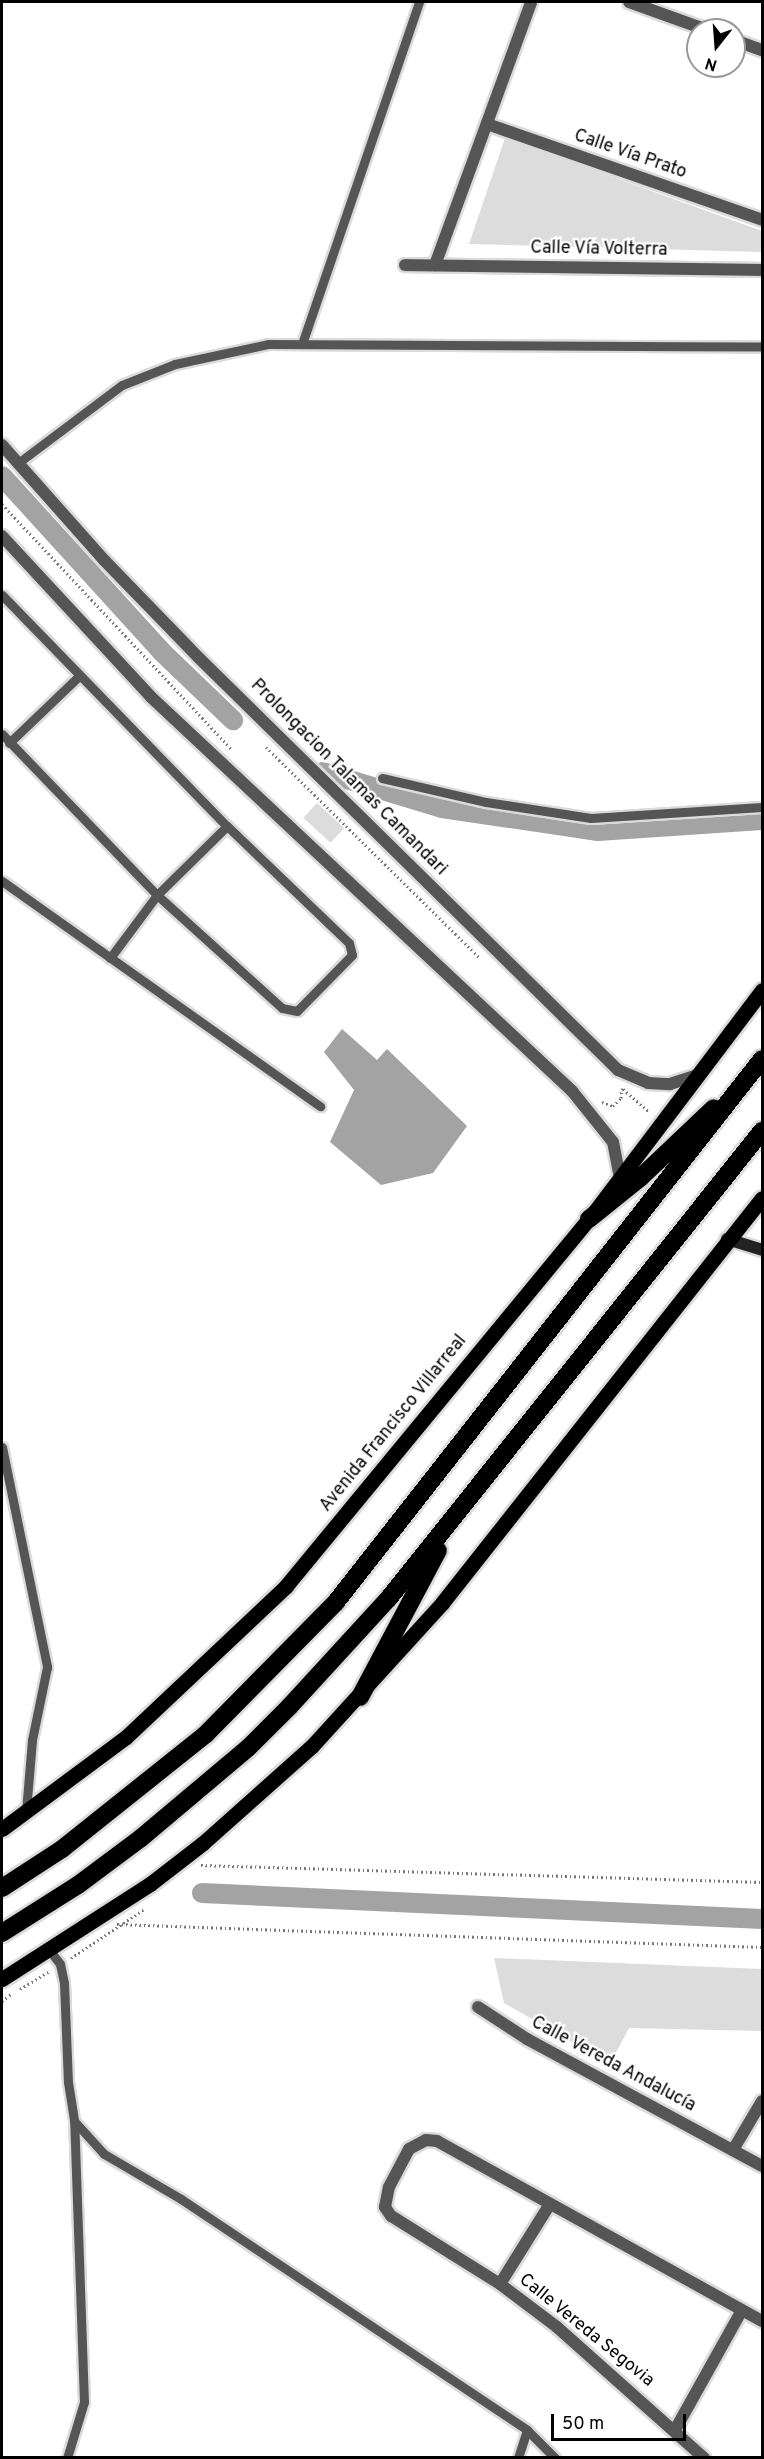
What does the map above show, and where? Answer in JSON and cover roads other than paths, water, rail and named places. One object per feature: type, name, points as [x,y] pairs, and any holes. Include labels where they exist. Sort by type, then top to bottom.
[{"type":"highway","points":[[2,1888],[62,1849],[206,1734],[336,1602],[694,1150],[762,1059]]},
{"type":"highway","points":[[590,1219],[641,1177],[746,1079]]},
{"type":"highway","points":[[2,1933],[78,1885],[141,1838],[248,1748],[389,1598],[762,1131]]},
{"type":"highway","points":[[360,1697],[468,1497]]},
{"type":"main road","name":"Avenida Francisco Villarreal","points":[[2,1829],[126,1737],[257,1618],[344,1520],[560,1250],[590,1219],[762,990]]},
{"type":"main road","points":[[2,1979],[50,1951],[178,1862],[296,1761],[360,1697],[514,1514],[727,1239],[762,1198]]},
{"type":"main road","points":[[727,1239],[762,1250]]},
{"type":"street","points":[[435,265],[531,2]]},
{"type":"street","points":[[629,2],[686,22]]},
{"type":"street","points":[[746,44],[762,50]]},
{"type":"street","name":"Calle Vía Prato","points":[[487,124],[762,220]]},
{"type":"street","name":"Calle Vía Volterra","points":[[405,265],[762,270]]},
{"type":"street","name":"Prolongacion Talamas Camandari","points":[[2,446],[199,658],[618,1070],[648,1083],[670,1084],[698,1075]]},
{"type":"street","points":[[2,536],[151,697],[572,1091],[613,1142],[620,1178]]},
{"type":"street","name":"Calle Vereda Andalucía","points":[[478,2007],[527,2039],[762,2166]]},
{"type":"street","points":[[733,2150],[762,2101]]},
{"type":"street","name":"Calle Vereda Segovia","points":[[704,2457],[675,2430],[500,2284],[392,2216],[385,2207],[389,2187],[409,2150],[426,2140],[438,2141],[762,2321]]},
{"type":"street","name":"Calle Vereda Segovia","points":[[500,2284],[550,2204]]},
{"type":"street","points":[[675,2430],[742,2310]]},
{"type":"lane","points":[[303,341],[419,2]]},
{"type":"lane","points":[[18,463],[122,385],[175,364],[268,344],[303,341],[762,347]]},
{"type":"lane","points":[[2,596],[78,677],[353,949],[336,973],[297,1011],[282,1008],[158,895],[2,734]]},
{"type":"lane","points":[[9,743],[78,677]]},
{"type":"lane","points":[[382,778],[486,802],[591,818],[762,807]]},
{"type":"lane","points":[[110,958],[158,895],[227,826]]},
{"type":"lane","points":[[2,881],[320,1106]]},
{"type":"lane","points":[[2,1447],[47,1667],[32,1740],[26,1812]]},
{"type":"lane","points":[[50,1951],[60,1964],[64,1983],[68,2082],[74,2121],[84,2402],[67,2457]]},
{"type":"lane","points":[[74,2121],[104,2154],[181,2199],[526,2430],[555,2457]]},
{"type":"lane","points":[[518,2457],[526,2430]]},
{"type":"waterway","points":[[2,476],[161,651],[233,720]]},
{"type":"waterway","points":[[323,772],[442,808],[598,831],[762,820]]},
{"type":"waterway","points":[[202,1893],[762,1919]]}]
